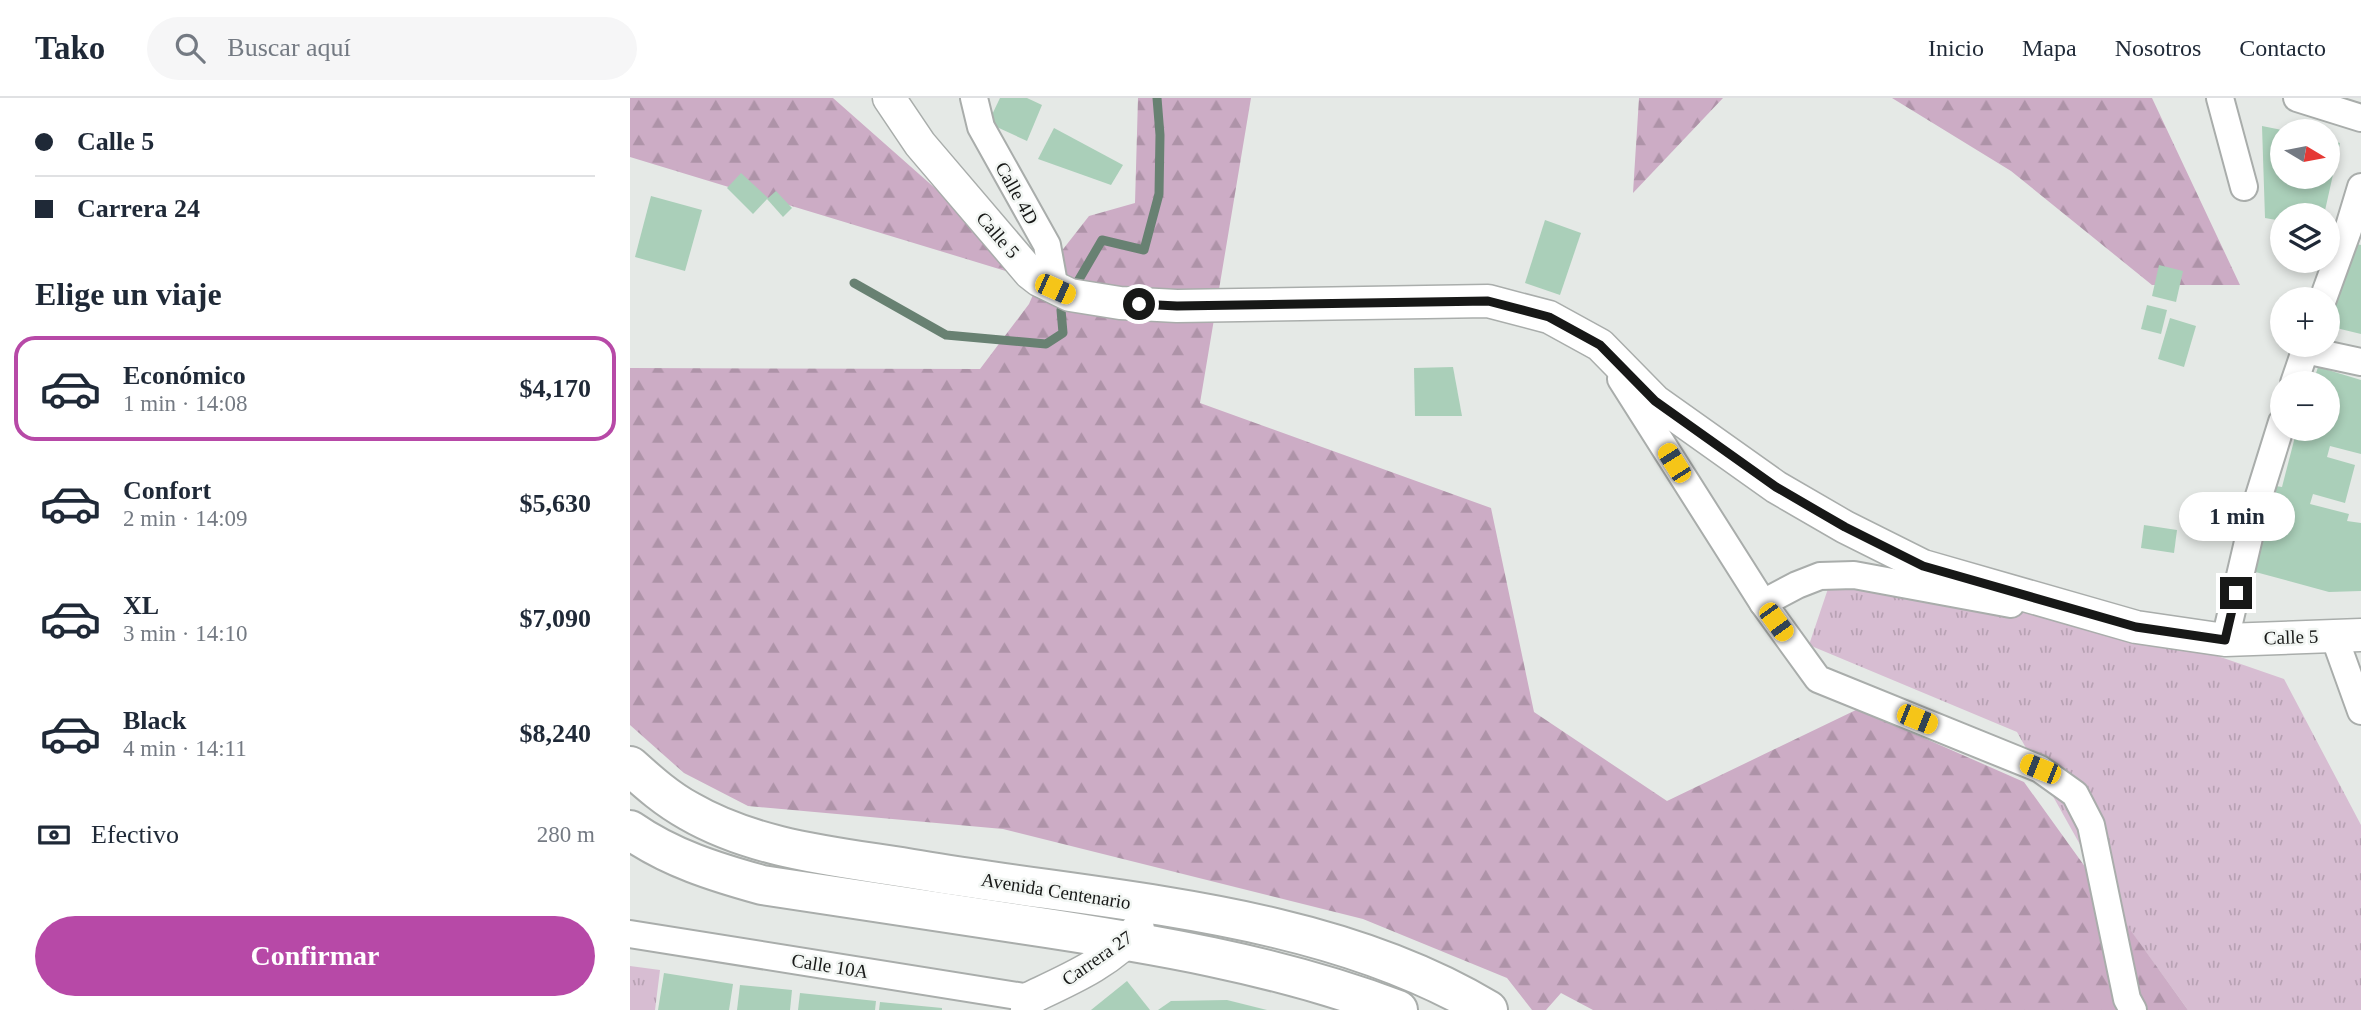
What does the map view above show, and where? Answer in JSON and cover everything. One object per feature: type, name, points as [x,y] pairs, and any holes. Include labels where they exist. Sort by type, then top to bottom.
[{"type":"main road","name":"Avenida Centenario","points":[[630,766],[659,792],[691,813],[729,830],[775,845],[1289,930],[1331,942],[1423,977],[1482,1009]]},
{"type":"main road","name":"Avenida Centenario","points":[[630,830],[654,847],[709,870],[762,885],[1129,940],[1278,971],[1351,992],[1398,1010]]},
{"type":"street","name":"Calle 5","points":[[889,98],[920,144],[1031,273],[1070,296],[1120,303],[1177,306],[1488,301],[1549,317],[1600,345],[1655,401],[1776,487],[1845,527],[1923,566],[2136,627],[2225,640],[2347,636]]},
{"type":"street","name":"Calle 4D","points":[[974,98],[981,127],[1047,245],[1055,289]]},
{"type":"street","points":[[2220,98],[2244,187]]},
{"type":"street","points":[[2297,98],[2361,118]]},
{"type":"street","points":[[2329,287],[2355,231],[2361,187]]},
{"type":"street","points":[[1600,345],[1763,603],[1818,679],[2040,769],[2075,794],[2091,825],[2127,999],[2133,1010]]},
{"type":"street","points":[[2340,356],[2361,362]]},
{"type":"street","points":[[2225,640],[2258,499],[2276,441]]},
{"type":"street","points":[[1763,603],[1797,584],[1820,576],[1854,575],[2136,627]]},
{"type":"street","points":[[2347,636],[2361,711]]},
{"type":"street","name":"Carrera 27","points":[[1026,1006],[1072,980],[1129,940],[1156,906]]},
{"type":"street","name":"Calle 10A","points":[[630,934],[1026,1006]]},
{"type":"green space","points":[[630,98],[833,98],[1039,280],[1089,216],[1135,203],[1138,98],[1251,98],[1200,403],[1491,508],[1534,712],[1667,801],[1858,709],[2024,782],[2188,1010],[1593,1010],[1561,993],[1546,1010],[1532,1010],[1507,978],[1363,919],[1003,829],[748,806],[684,773],[630,725],[630,368],[980,369],[1029,304],[1039,281],[630,157]]},
{"type":"green space","points":[[1639,98],[1723,98],[1633,193]]},
{"type":"green space","points":[[1892,98],[2152,98],[2240,285],[2152,285],[2011,171]]},
{"type":"green space","points":[[1836,565],[2105,617],[2284,679],[2361,825],[2361,1010],[2188,1010],[2120,916],[2017,732],[1809,645]]},
{"type":"green space","points":[[630,966],[660,970],[655,1010],[630,1010]]},
{"type":"building","points":[[1000,98],[1027,98],[1042,105],[1027,141],[988,123]]},
{"type":"building","points":[[2262,126],[2270,128],[2270,189],[2330,189],[2327,203],[2270,203],[2270,219],[2265,218]]},
{"type":"building","points":[[1054,128],[1123,165],[1111,185],[1038,159]]},
{"type":"building","points":[[741,173],[768,198],[753,214],[727,188]]},
{"type":"building","points":[[776,191],[792,208],[783,217],[767,199]]},
{"type":"building","points":[[651,196],[702,210],[685,271],[635,257]]},
{"type":"building","points":[[1545,220],[1581,233],[1560,295],[1525,283]]},
{"type":"building","points":[[2352,243],[2361,245],[2361,334],[2340,329],[2340,292]]},
{"type":"building","points":[[2159,265],[2183,271],[2176,302],[2152,296]]},
{"type":"building","points":[[2147,305],[2167,310],[2161,334],[2141,329]]},
{"type":"building","points":[[2170,318],[2196,326],[2184,367],[2158,359]]},
{"type":"building","points":[[1453,367],[1462,416],[1415,416],[1414,368]]},
{"type":"building","points":[[2340,374],[2361,380],[2361,454],[2330,446],[2327,457],[2355,465],[2345,503],[2313,494],[2310,504],[2349,514],[2347,521],[2361,523],[2361,591],[2329,592],[2248,570],[2269,485],[2282,487],[2294,441],[2340,441]]},
{"type":"building","points":[[2144,525],[2177,530],[2174,553],[2141,548]]},
{"type":"building","points":[[664,973],[733,984],[729,1010],[658,1010]]},
{"type":"building","points":[[1127,981],[1150,1010],[1091,1010]]},
{"type":"building","points":[[740,985],[792,990],[790,1010],[737,1010]]},
{"type":"building","points":[[800,993],[876,1001],[875,1010],[798,1010]]},
{"type":"building","points":[[1227,1000],[1267,1010],[1158,1010],[1171,1001]]},
{"type":"building","points":[[880,1002],[942,1008],[942,1010],[879,1010]]},
{"type":"waterway","points":[[1074,288],[1102,240],[1144,250],[1159,194],[1160,135],[1157,98]]},
{"type":"waterway","points":[[854,283],[946,335],[1046,344],[1063,333],[1061,310],[1067,300]]},
{"type":"route","points":[[1139,304],[1177,306],[1488,301],[1549,317],[1600,345],[1655,401],[1776,487],[1845,527],[1923,566],[2136,627],[2225,640],[2236,593]]}]
